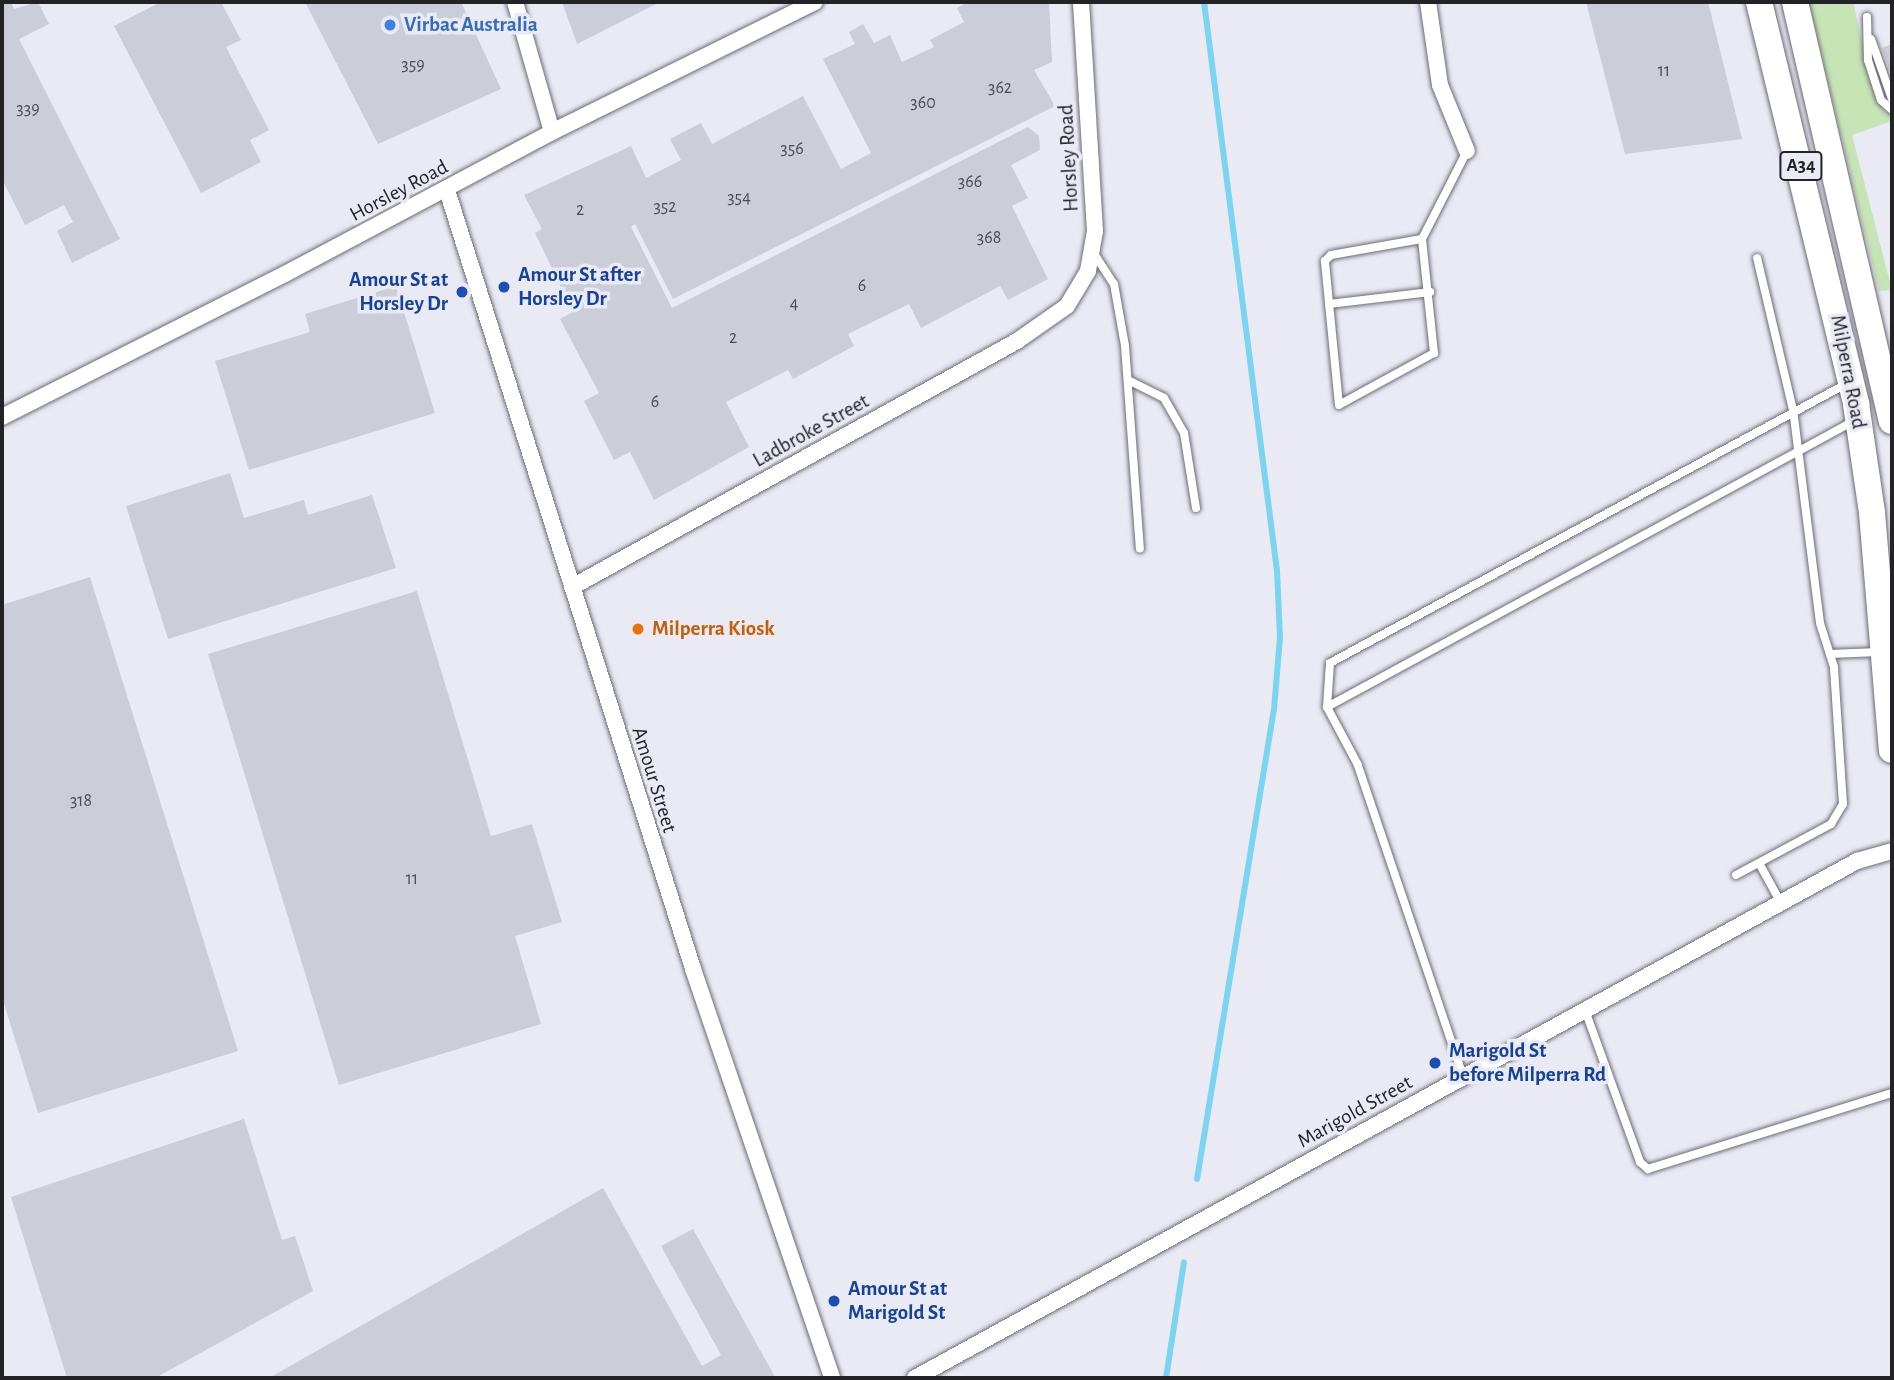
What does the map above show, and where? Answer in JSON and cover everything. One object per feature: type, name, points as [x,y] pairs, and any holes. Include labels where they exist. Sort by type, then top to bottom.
[{"type":"highway","name":"Milperra Road","points":[[1759,2],[1852,382],[1872,513],[1892,750]]},
{"type":"highway","name":"Milperra Road","points":[[1795,2],[1892,421]]},
{"type":"street","points":[[515,2],[552,132]]},
{"type":"street","name":"Horsley Road","points":[[2,417],[447,190],[552,132],[815,2]]},
{"type":"street","name":"Horsley Road","points":[[1068,306],[1079,290],[1093,252],[1081,2]]},
{"type":"street","points":[[1428,2],[1440,85],[1467,151]]},
{"type":"street","name":"Amour Street","points":[[447,190],[693,969],[832,1378]]},
{"type":"street","name":"Ladbroke Street","points":[[572,587],[1017,341],[1068,306]]},
{"type":"street","name":"Marigold Street","points":[[915,1378],[1857,861],[1892,851]]},
{"type":"lane","points":[[1867,17],[1892,99]]},
{"type":"lane","points":[[1870,31],[1868,60],[1881,100],[1892,110]]},
{"type":"lane","points":[[1422,239],[1331,255],[1325,261],[1339,405],[1434,353],[1430,292],[1422,239],[1467,151]]},
{"type":"lane","points":[[1093,252],[1114,284],[1128,380],[1140,548]]},
{"type":"lane","points":[[1736,875],[1830,824],[1841,813],[1835,667],[1820,623],[1793,410],[1757,258]]},
{"type":"lane","points":[[1329,304],[1430,292]]},
{"type":"lane","points":[[1128,380],[1164,398],[1184,433],[1196,508]]},
{"type":"lane","points":[[1463,1076],[1358,765],[1327,707],[1328,668],[1335,659],[1793,410],[1852,382]]},
{"type":"lane","points":[[1327,707],[1858,419]]},
{"type":"lane","points":[[1830,654],[1883,652]]},
{"type":"lane","points":[[1759,863],[1781,903]]},
{"type":"lane","points":[[1585,1010],[1640,1162],[1648,1169],[1892,1093]]},
{"type":"green space","points":[[1809,2],[1853,2],[1873,88],[1884,111],[1892,115],[1892,121],[1852,135],[1892,290],[1879,291]]},
{"type":"building","points":[[2,2],[11,2],[14,9],[38,2],[49,24],[19,39],[120,239],[72,263],[57,231],[73,222],[64,205],[25,225],[2,179]]},
{"type":"building","points":[[161,2],[221,2],[241,40],[226,47],[269,130],[250,140],[261,162],[201,193],[114,26]]},
{"type":"building","points":[[305,2],[461,2],[501,89],[378,144]]},
{"type":"building","points":[[562,2],[660,2],[577,44]]},
{"type":"building","points":[[968,2],[1049,2],[1052,62],[1034,70],[1055,106],[673,299],[635,224],[631,227],[672,308],[1028,127],[1039,136],[1040,150],[1011,165],[1028,198],[1012,206],[1048,279],[1008,300],[1000,286],[921,328],[909,304],[848,334],[854,346],[793,379],[788,370],[726,402],[749,447],[654,500],[630,452],[614,460],[584,401],[599,393],[560,319],[573,312],[535,233],[542,229],[524,195],[631,146],[646,178],[681,160],[670,139],[701,123],[712,144],[803,96],[841,169],[871,153],[823,59],[855,44],[849,32],[863,24],[874,43],[890,35],[902,62],[934,47],[930,40],[964,22],[957,8]]},
{"type":"building","points":[[1586,2],[1708,2],[1742,139],[1625,154]]},
{"type":"building","points":[[1892,44],[1892,77],[1882,48]]},
{"type":"building","points":[[396,286],[435,413],[249,470],[215,361],[310,332],[305,314]]},
{"type":"building","points":[[230,473],[244,518],[304,500],[308,515],[372,495],[396,568],[168,639],[126,506]]},
{"type":"building","points":[[90,577],[238,1051],[38,1113],[2,997],[2,605]]},
{"type":"building","points":[[417,591],[491,836],[532,824],[562,922],[515,936],[541,1024],[339,1085],[208,654]]},
{"type":"building","points":[[244,1119],[282,1240],[295,1236],[313,1291],[155,1378],[67,1378],[11,1197]]},
{"type":"building","points":[[603,1188],[702,1366],[721,1355],[661,1246],[693,1229],[775,1377],[269,1378]]},
{"type":"waterway","points":[[1197,1179],[1274,710],[1280,637],[1277,571],[1204,2]]},
{"type":"waterway","points":[[1166,1378],[1184,1262]]},
{"type":"place","name":"Virbac Australia","points":[[390,25]]},
{"type":"place","name":"Amour St after Horsley Dr","points":[[504,287]]},
{"type":"place","name":"Amour St at Horsley Dr","points":[[462,292]]},
{"type":"place","name":"Milperra Kiosk","points":[[638,629]]},
{"type":"place","name":"Marigold St before Milperra Rd","points":[[1435,1063]]},
{"type":"place","name":"Amour St at Marigold St","points":[[834,1301]]}]
